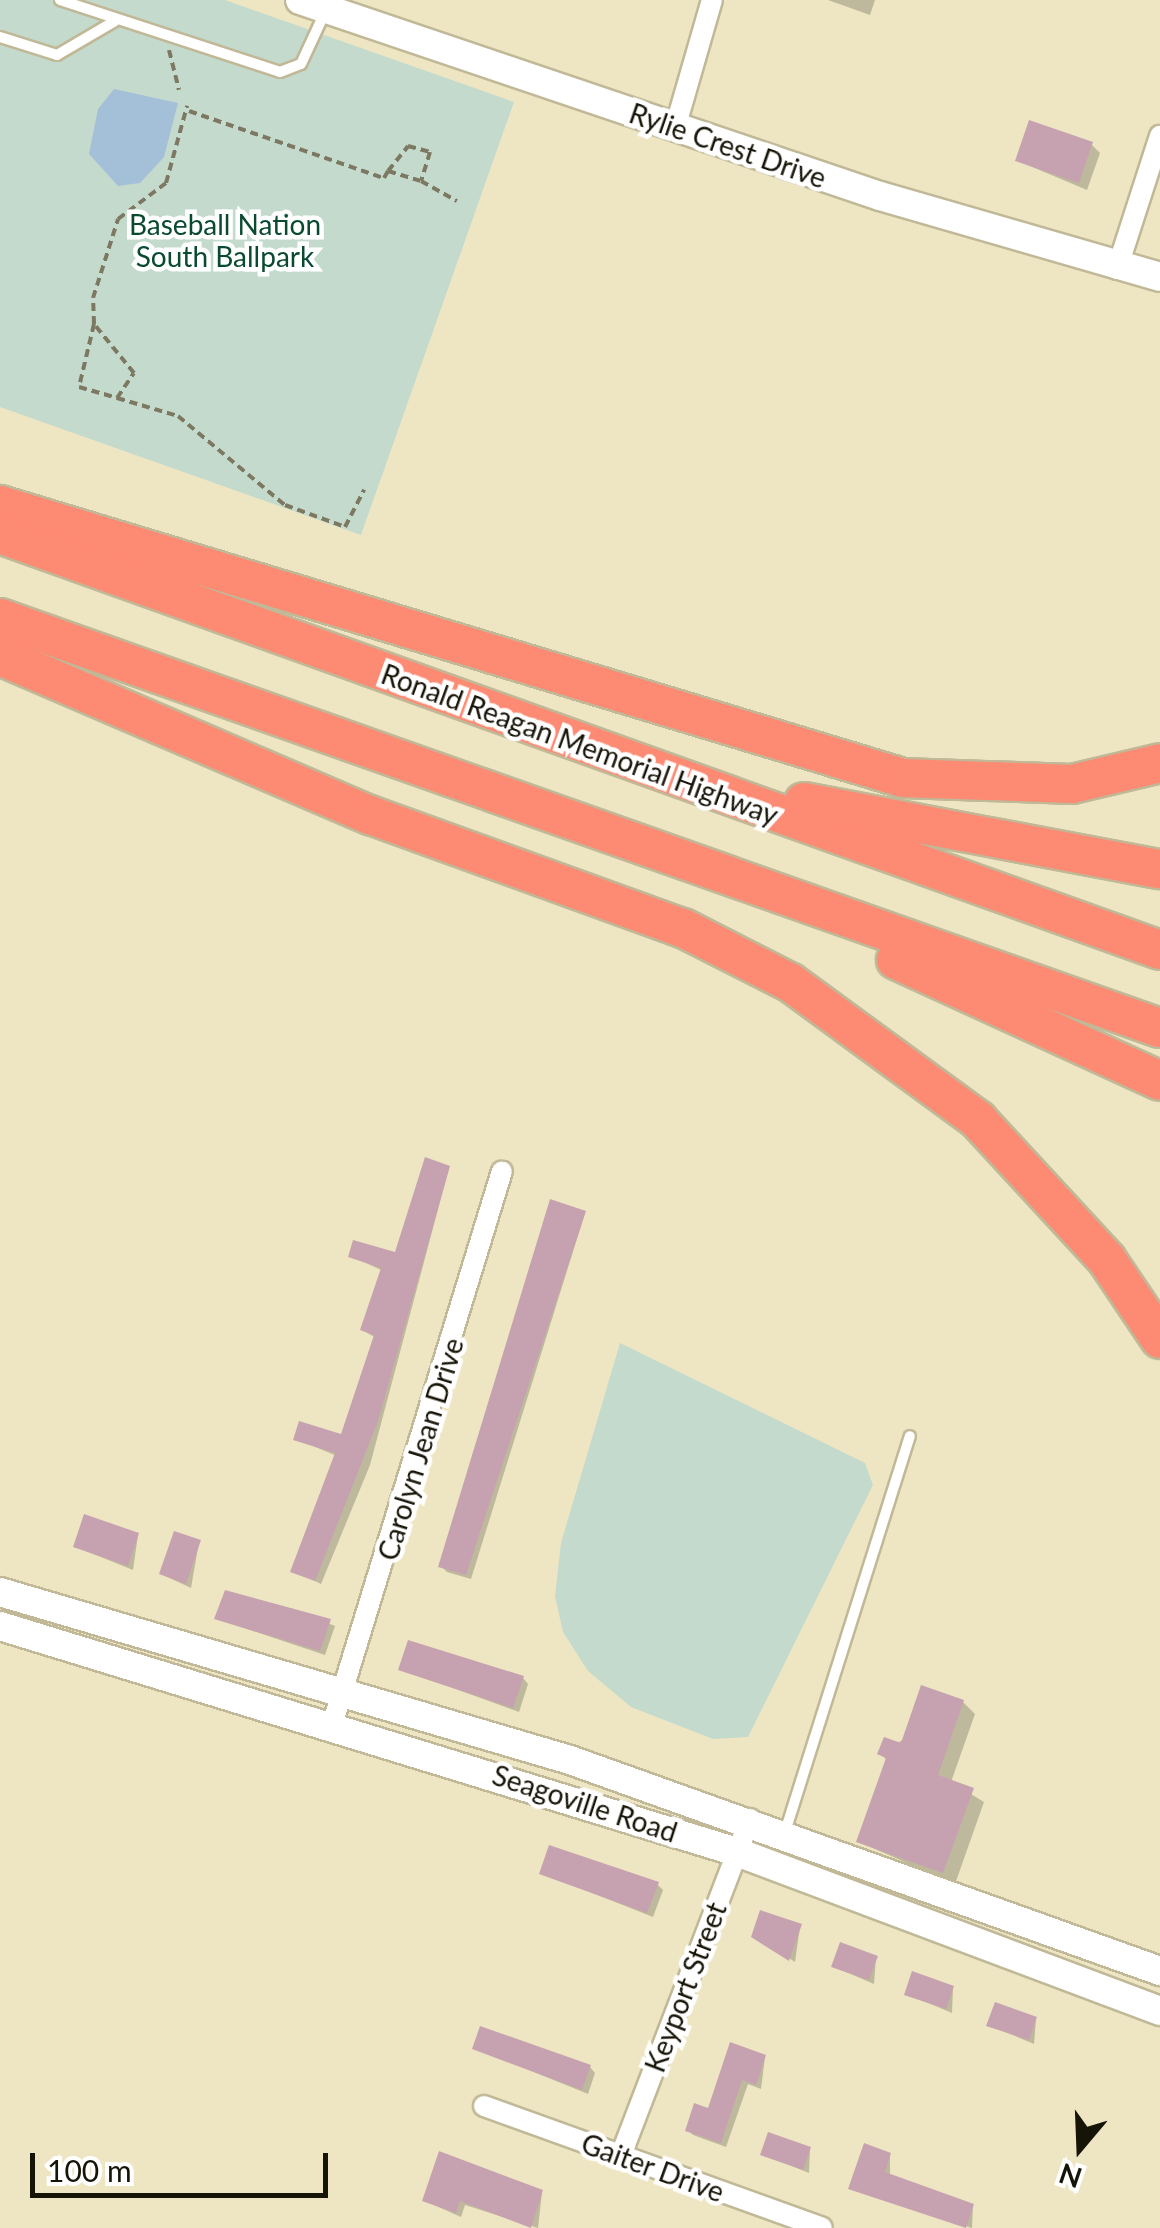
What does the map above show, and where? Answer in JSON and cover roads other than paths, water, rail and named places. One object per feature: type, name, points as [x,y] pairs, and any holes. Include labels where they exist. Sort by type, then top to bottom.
[{"type":"highway","points":[[0,505],[902,778],[1072,784],[1160,764]]},
{"type":"highway","name":"Ronald Reagan Memorial Highway","points":[[0,534],[1160,950]]},
{"type":"highway","points":[[0,618],[1160,1028]]},
{"type":"highway","points":[[331,654],[832,810],[1160,869]]},
{"type":"highway","points":[[0,656],[370,814],[683,928],[790,982],[978,1120],[1107,1260],[1160,1338]]},
{"type":"highway","points":[[492,792],[1160,1081]]},
{"type":"main road","name":"Rylie Crest Drive","points":[[313,4],[675,128],[1117,269],[1160,277]]},
{"type":"main road","name":"Seagoville Road","points":[[0,1592],[750,1820],[1160,1971]]},
{"type":"main road","name":"Seagoville Road","points":[[0,1626],[737,1852],[1160,2012]]},
{"type":"main road","points":[[918,1920],[930,1886]]},
{"type":"street","points":[[675,128],[712,0]]},
{"type":"street","points":[[1117,269],[1160,136]]},
{"type":"street","name":"Carolyn Jean Drive","points":[[332,1725],[502,1171]]},
{"type":"street","name":"Keyport Street","points":[[621,2155],[750,1820]]},
{"type":"street","name":"Gaiter Drive","points":[[484,2106],[822,2228]]},
{"type":"lane","points":[[60,0],[256,69],[292,70],[313,4]]},
{"type":"lane","points":[[0,37],[57,54],[114,21]]},
{"type":"lane","points":[[785,1832],[910,1436]]},
{"type":"water","points":[[114,89],[178,103],[164,157],[140,183],[118,186],[89,154],[98,109]]},
{"type":"park label","name":"Baseball Nation South Ballpark","points":[[225,240]]}]
